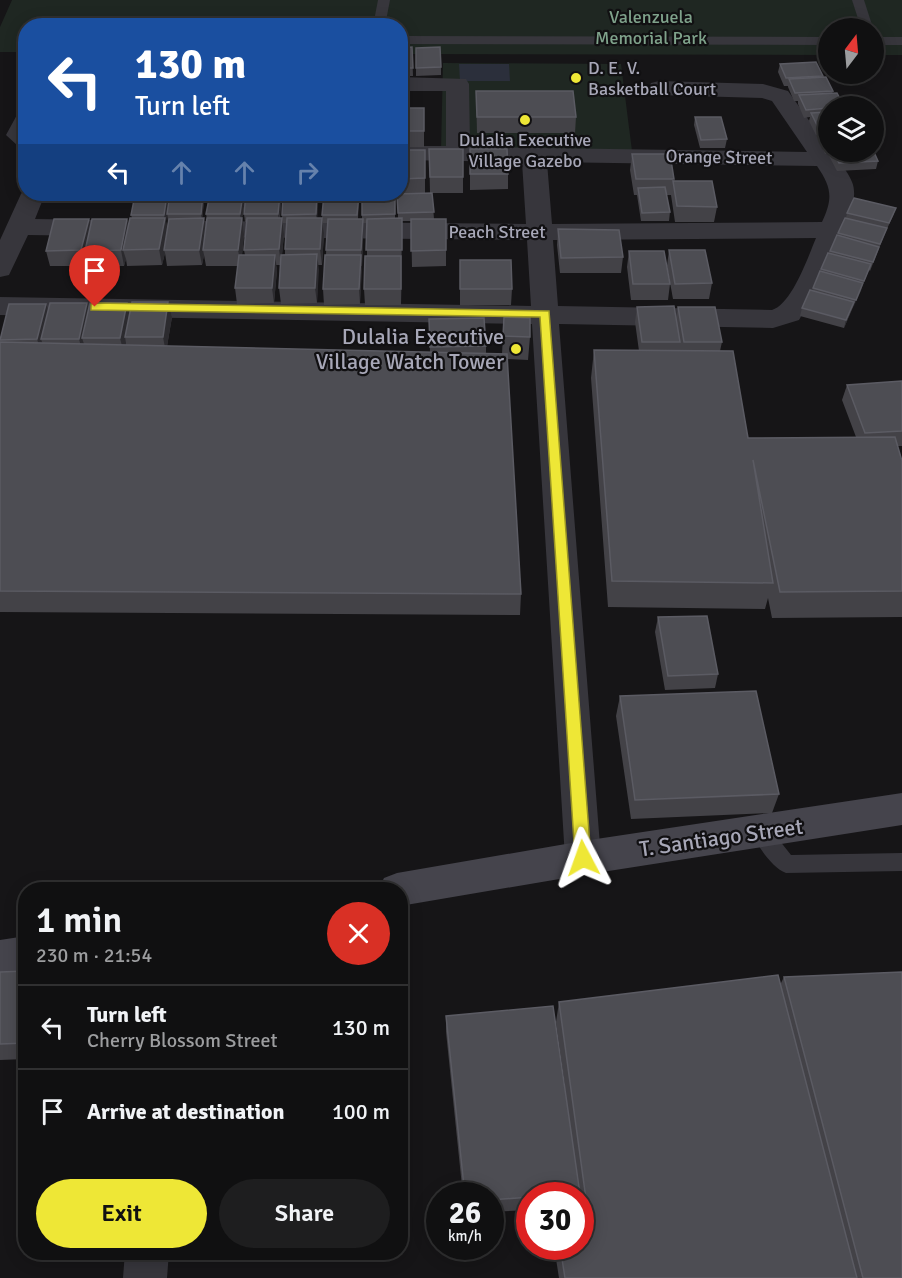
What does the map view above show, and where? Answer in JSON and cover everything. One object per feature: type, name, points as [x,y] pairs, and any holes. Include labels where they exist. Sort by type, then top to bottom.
[{"type":"main road","name":"T. Santiago Street","points":[[408,888],[583,858],[902,809]]},
{"type":"main road","points":[[0,958],[18,955]]},
{"type":"street","points":[[408,84],[458,84],[458,153]]},
{"type":"street","points":[[659,88],[772,92],[780,96],[818,153]]},
{"type":"street","name":"Orange Street","points":[[408,153],[818,159]]},
{"type":"street","points":[[534,154],[583,858]]},
{"type":"street","points":[[0,306],[773,319],[789,314],[812,278],[841,208],[841,183],[824,162]]},
{"type":"street","points":[[0,269],[30,201]]},
{"type":"street","points":[[19,227],[126,228]]},
{"type":"street","name":"Peach Street","points":[[173,229],[539,232],[831,230]]},
{"type":"street","points":[[146,1278],[147,1260]]},
{"type":"lane","points":[[381,18],[384,0]]},
{"type":"lane","points":[[858,0],[864,18]]},
{"type":"lane","points":[[408,40],[818,41]]},
{"type":"lane","points":[[884,41],[902,41]]},
{"type":"lane","points":[[761,832],[786,864],[902,862]]},
{"type":"green space","name":"Valenzuela Memorial Park","points":[[12,0],[902,0],[902,55],[884,55],[884,18],[818,18],[818,55],[408,54],[408,18],[18,18],[18,52],[0,52],[0,27]]},
{"type":"green space","points":[[443,63],[621,64],[632,151],[441,150]]},
{"type":"water","points":[[459,64],[509,64],[510,81],[460,81]]},
{"type":"building","points":[[408,47],[412,47],[413,68],[408,68]]},
{"type":"building","points":[[440,47],[441,67],[416,68],[416,48]]},
{"type":"building","points":[[816,62],[818,76],[786,78],[780,64]]},
{"type":"building","points":[[818,77],[818,84],[830,84],[833,91],[795,93],[789,79]]},
{"type":"building","points":[[476,91],[573,91],[576,117],[477,117]]},
{"type":"building","points":[[837,93],[839,96],[818,96],[818,109],[806,110],[799,95]]},
{"type":"building","points":[[408,108],[424,108],[424,131],[408,131]]},
{"type":"building","points":[[811,113],[818,113],[818,127]]},
{"type":"building","points":[[695,117],[721,117],[727,139],[701,140]]},
{"type":"building","points":[[429,149],[463,149],[463,177],[430,177]]},
{"type":"building","points":[[470,149],[507,149],[508,174],[470,174]]},
{"type":"building","points":[[408,150],[425,150],[425,178],[408,179]]},
{"type":"building","points":[[632,154],[670,154],[674,179],[636,179]]},
{"type":"building","points":[[673,181],[712,181],[717,207],[677,206]]},
{"type":"building","points":[[665,187],[670,212],[642,213],[638,188]]},
{"type":"building","points":[[432,193],[434,212],[398,213],[397,201],[408,201],[408,194]]},
{"type":"building","points":[[854,198],[896,208],[889,223],[847,213]]},
{"type":"building","points":[[134,201],[166,201],[164,215],[131,215]]},
{"type":"building","points":[[169,201],[202,201],[201,214],[167,214]]},
{"type":"building","points":[[209,201],[242,201],[240,214],[206,214]]},
{"type":"building","points":[[245,201],[279,201],[278,214],[244,214]]},
{"type":"building","points":[[283,201],[317,201],[316,214],[282,215]]},
{"type":"building","points":[[323,201],[358,201],[357,215],[322,215]]},
{"type":"building","points":[[362,201],[395,201],[395,214],[362,215]]},
{"type":"building","points":[[130,218],[165,218],[159,249],[123,250]]},
{"type":"building","points":[[204,218],[199,250],[164,250],[169,219]]},
{"type":"building","points":[[207,218],[242,218],[238,250],[203,250]]},
{"type":"building","points":[[247,218],[282,218],[279,249],[244,250]]},
{"type":"building","points":[[287,218],[322,218],[320,249],[285,249]]},
{"type":"building","points":[[402,218],[402,250],[366,250],[367,219]]},
{"type":"building","points":[[845,218],[887,228],[880,244],[838,233]]},
{"type":"building","points":[[54,219],[89,219],[81,250],[46,251]]},
{"type":"building","points":[[92,219],[127,219],[121,250],[85,251]]},
{"type":"building","points":[[328,219],[363,219],[361,250],[326,250]]},
{"type":"building","points":[[411,219],[446,219],[446,250],[411,251]]},
{"type":"building","points":[[558,229],[619,230],[623,257],[561,258]]},
{"type":"building","points":[[837,235],[879,247],[873,262],[830,251]]},
{"type":"building","points":[[669,250],[705,250],[712,283],[675,284]]},
{"type":"building","points":[[629,251],[664,251],[670,284],[633,284]]},
{"type":"building","points":[[828,253],[871,264],[864,281],[821,269]]},
{"type":"building","points":[[317,254],[315,288],[279,288],[281,255]]},
{"type":"building","points":[[239,255],[275,255],[272,288],[235,288]]},
{"type":"building","points":[[325,255],[361,255],[359,289],[323,289]]},
{"type":"building","points":[[365,256],[401,256],[401,289],[364,289]]},
{"type":"building","points":[[460,260],[511,260],[512,289],[460,289]]},
{"type":"building","points":[[820,271],[863,283],[856,300],[813,288]]},
{"type":"building","points":[[810,290],[854,302],[846,320],[802,308]]},
{"type":"building","points":[[132,302],[168,302],[163,337],[125,337]]},
{"type":"building","points":[[50,303],[87,303],[79,339],[41,339]]},
{"type":"building","points":[[90,303],[127,303],[120,338],[82,338]]},
{"type":"building","points":[[9,304],[46,304],[37,339],[0,340]]},
{"type":"building","points":[[674,306],[680,342],[642,342],[637,307]]},
{"type":"building","points":[[678,307],[715,307],[722,342],[684,342]]},
{"type":"building","points":[[504,317],[530,318],[530,337],[503,336]]},
{"type":"building","points":[[484,318],[486,346],[430,347],[429,319]]},
{"type":"building","points":[[0,342],[507,354],[521,594],[0,591]]},
{"type":"building","points":[[594,350],[733,351],[748,438],[895,437],[902,461],[902,591],[780,592],[753,460],[773,583],[612,581]]},
{"type":"building","points":[[902,381],[902,431],[865,433],[847,385]]},
{"type":"building","points":[[707,616],[718,674],[668,676],[658,617]]},
{"type":"building","points":[[756,691],[779,794],[635,800],[620,696]]},
{"type":"building","points":[[18,971],[18,1043],[0,1044],[0,972]]},
{"type":"building","points":[[902,972],[902,1278],[863,1278],[784,977]]},
{"type":"building","points":[[778,975],[857,1278],[565,1278],[562,1260],[594,1260],[594,1182],[584,1182],[559,1002]]},
{"type":"building","points":[[553,1006],[578,1182],[516,1182],[516,1198],[504,1199],[504,1182],[464,1182],[446,1016]]},
{"type":"place","name":"D. E. V. Basketball Court","points":[[576,78]]},
{"type":"place","name":"Dulalia Executive Village Gazebo","points":[[525,120]]},
{"type":"place","name":"Dulalia Executive Village Watch Tower","points":[[516,349]]},
{"type":"route","points":[[95,307],[545,314],[583,858]]}]
